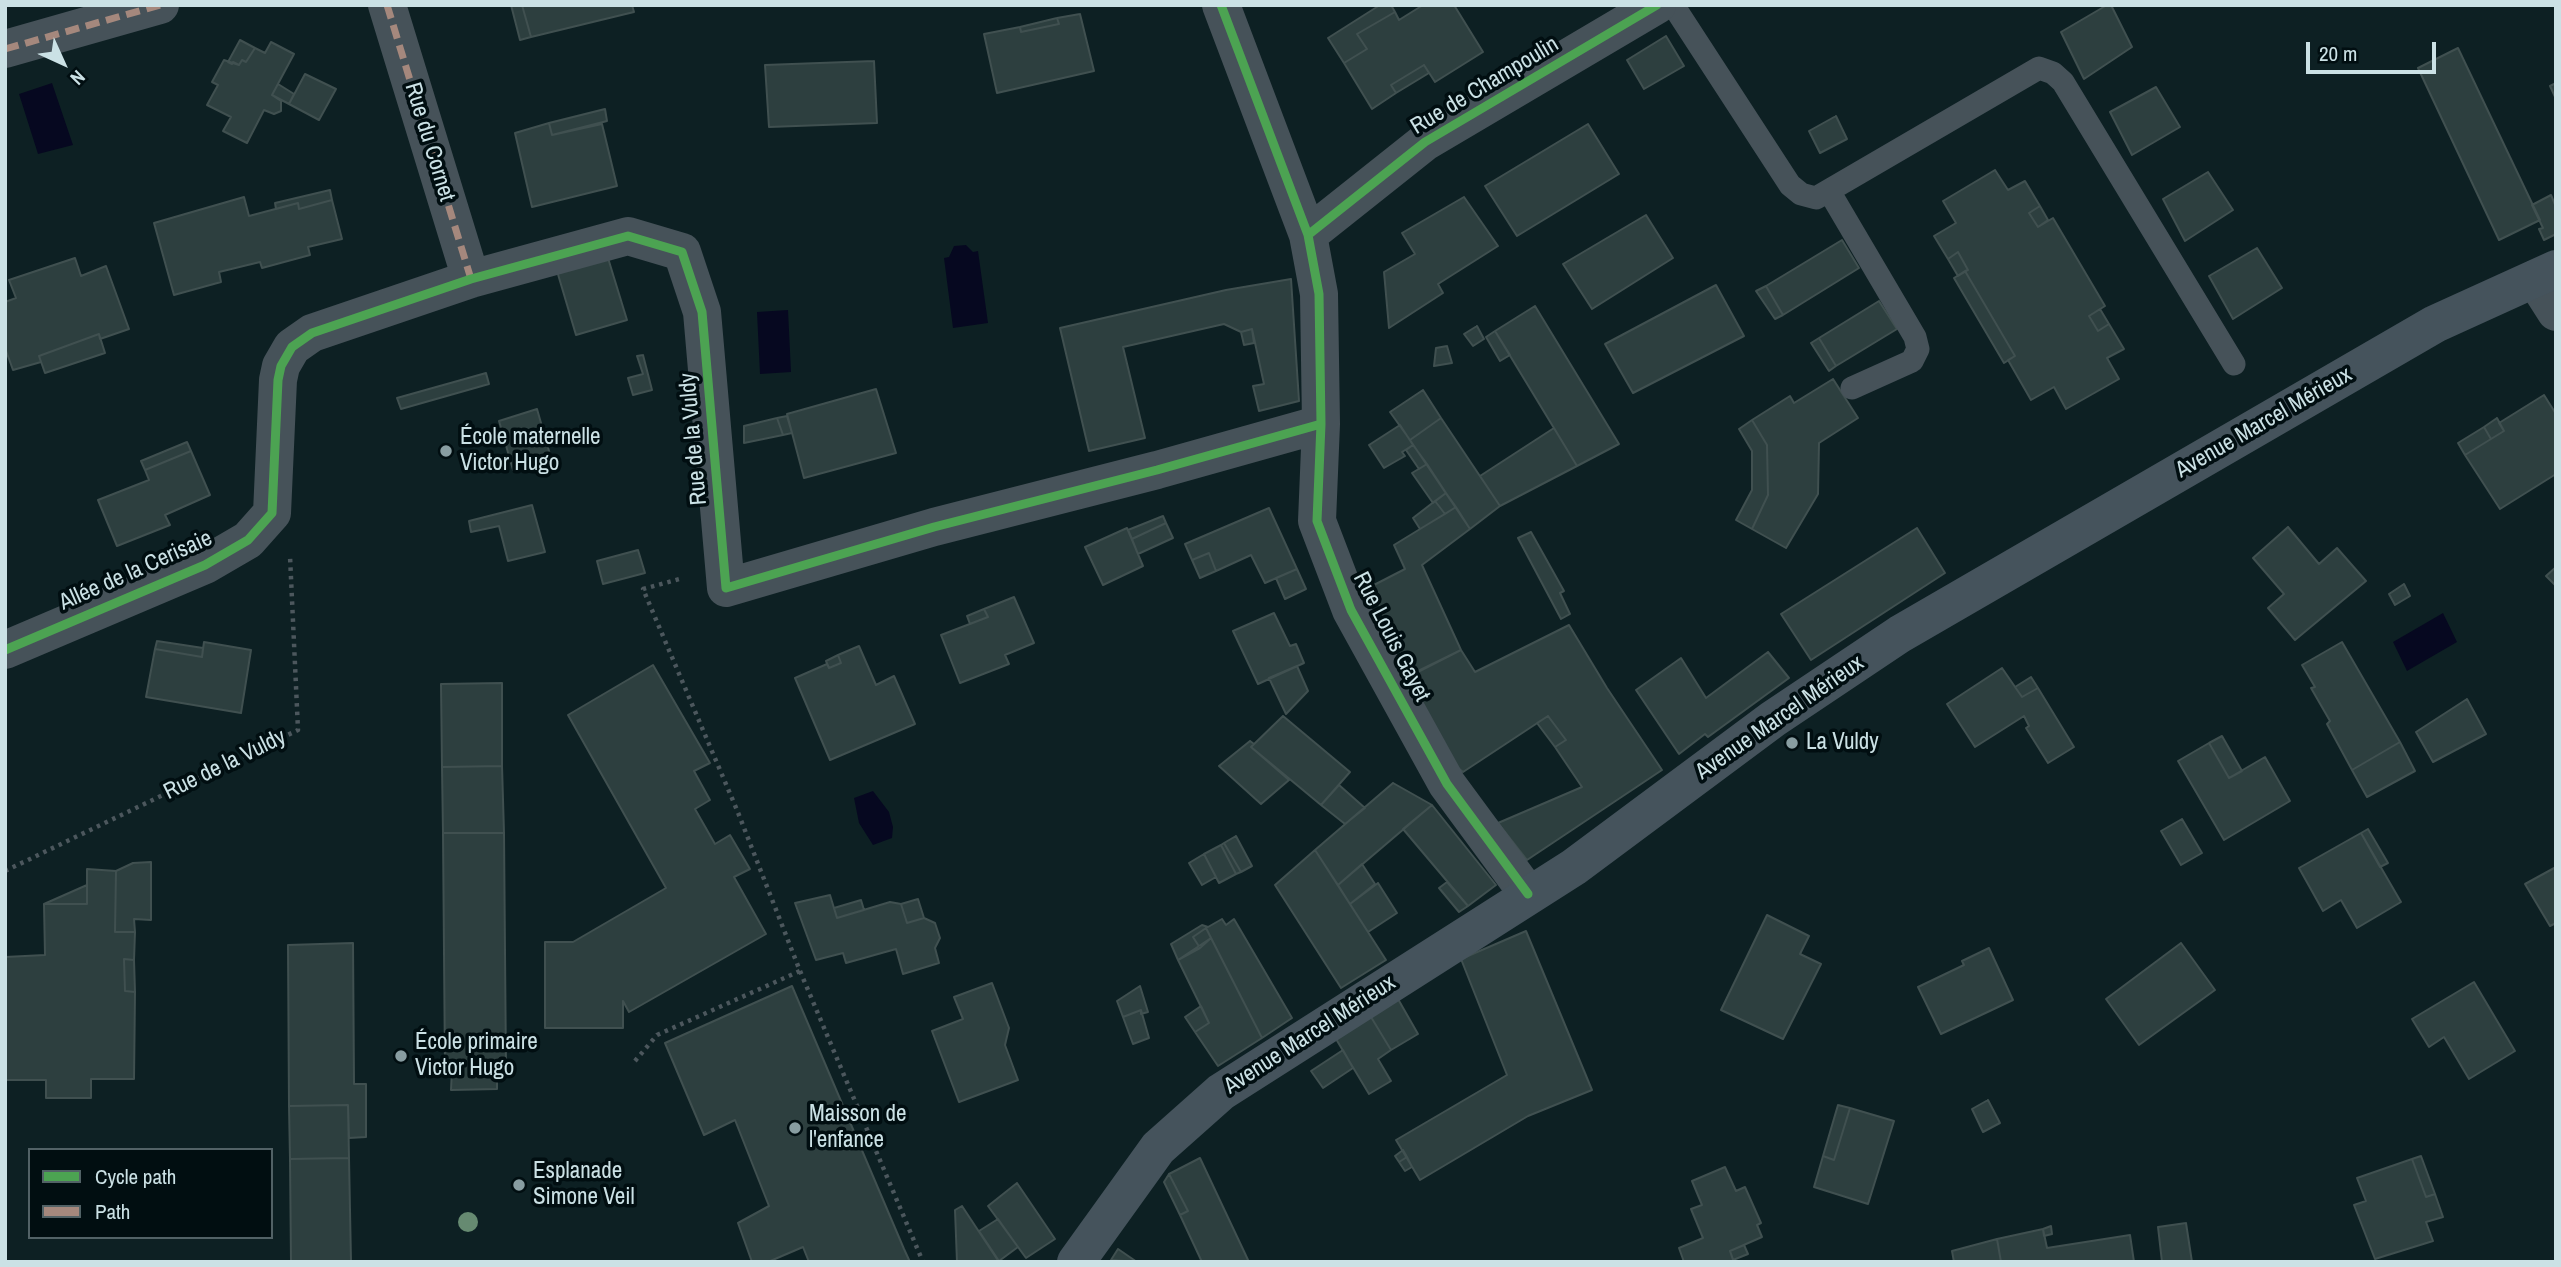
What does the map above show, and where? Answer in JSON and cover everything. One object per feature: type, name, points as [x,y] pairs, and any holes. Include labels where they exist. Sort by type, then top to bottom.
[{"type":"main road","name":"Avenue Marcel Mérieux","points":[[1076,1262],[1158,1148],[1221,1092],[1574,867],[1773,719],[1900,634],[2435,324],[2546,274]]},
{"type":"street","points":[[5,48],[160,5]]},
{"type":"street","name":"Rue du Cornet","points":[[387,5],[471,279]]},
{"type":"street","name":"Rue Louis Gayet","points":[[1220,5],[1308,235],[1319,294],[1321,424],[1317,521],[1351,610],[1447,784],[1528,894]]},
{"type":"street","name":"Rue de Champoulin","points":[[1308,235],[1425,142],[1657,5]]},
{"type":"street","name":"Rue de la Vuldy","points":[[272,513],[278,380],[281,366],[292,347],[312,333],[471,279],[628,236],[682,253],[702,312],[724,566]]},
{"type":"street","points":[[2546,274],[2556,312]]},
{"type":"street","points":[[724,566],[726,588],[934,527],[1157,470],[1321,424]]},
{"type":"street","name":"Allée de la Cerisaie","points":[[5,650],[205,565],[248,540],[272,513]]},
{"type":"lane","points":[[1673,5],[1790,185],[1801,194],[1816,198],[2039,68],[2053,73],[2063,82],[2234,364]]},
{"type":"lane","points":[[1829,191],[1915,337],[1918,349],[1912,360],[1852,388]]},
{"type":"path","points":[[724,566],[643,589],[923,1262]]},
{"type":"path","points":[[635,1061],[657,1035],[800,971]]},
{"type":"water","points":[[52,83],[73,145],[38,154],[19,94]]},
{"type":"water","points":[[966,245],[973,252],[978,251],[988,323],[953,328],[944,258],[949,257],[954,246]]},
{"type":"water","points":[[788,310],[791,372],[760,374],[757,312]]},
{"type":"water","points":[[2443,613],[2457,642],[2407,671],[2393,642]]},
{"type":"water","points":[[873,791],[889,812],[893,827],[892,838],[873,845],[859,823],[854,798]]},
{"type":"building","points":[[511,5],[522,5],[531,37],[520,40]]},
{"type":"building","points":[[522,5],[632,5],[634,12],[531,37]]},
{"type":"building","points":[[1380,5],[1391,5],[1395,12],[1357,34],[1367,49],[1344,63],[1328,38]]},
{"type":"building","points":[[1423,5],[1454,5],[1483,52],[1435,82],[1424,65],[1391,85],[1396,93],[1372,109],[1344,63],[1367,49],[1357,34],[1395,12],[1399,20]]},
{"type":"building","points":[[2111,5],[2132,47],[2084,79],[2061,32]]},
{"type":"building","points":[[1080,14],[1094,71],[997,93],[984,34],[1020,27],[1021,32],[1059,24],[1057,18]]},
{"type":"building","points":[[1057,18],[1059,24],[1021,32],[1020,27]]},
{"type":"building","points":[[1666,36],[1684,66],[1644,89],[1627,60]]},
{"type":"building","points":[[240,40],[255,48],[246,62],[242,60],[239,65],[233,62],[232,64],[228,62]]},
{"type":"building","points":[[271,42],[294,54],[272,95],[281,101],[281,111],[274,114],[264,110],[247,143],[223,131],[231,117],[207,105],[218,85],[212,82],[224,60],[239,65],[242,60],[246,62],[255,48],[265,53]]},
{"type":"building","points":[[2458,48],[2540,220],[2499,240],[2418,68]]},
{"type":"building","points":[[874,61],[877,123],[769,127],[765,65]]},
{"type":"building","points":[[1424,65],[1429,73],[1396,93],[1391,85]]},
{"type":"building","points":[[305,74],[336,89],[319,120],[289,104]]},
{"type":"building","points":[[2556,83],[2556,99],[2550,86]]},
{"type":"building","points":[[278,84],[294,94],[289,104],[272,95]]},
{"type":"building","points":[[2156,87],[2180,127],[2132,155],[2110,112]]},
{"type":"building","points":[[605,109],[607,121],[552,135],[549,123]]},
{"type":"building","points":[[1836,116],[1847,139],[1820,153],[1809,131]]},
{"type":"building","points":[[549,123],[552,135],[602,124],[617,186],[532,207],[515,133]]},
{"type":"building","points":[[1588,124],[1619,174],[1517,236],[1485,186]]},
{"type":"building","points":[[1995,170],[2008,190],[2025,181],[2040,206],[2029,213],[2038,227],[2053,218],[2105,306],[2089,316],[2098,331],[2109,324],[2124,349],[2107,358],[2119,379],[2066,409],[2054,387],[2031,400],[2008,360],[2015,356],[1965,271],[1968,270],[1958,252],[1948,259],[1934,236],[1956,223],[1943,201]]},
{"type":"building","points":[[2208,172],[2233,210],[2185,241],[2163,199]]},
{"type":"building","points":[[330,190],[332,200],[299,209],[298,203],[276,209],[275,203]]},
{"type":"building","points":[[2551,195],[2556,207],[2556,234],[2544,240],[2539,229],[2543,228],[2532,205]]},
{"type":"building","points":[[244,197],[249,216],[298,203],[299,209],[332,200],[342,239],[308,247],[310,255],[262,268],[260,262],[219,272],[221,282],[174,295],[154,223]]},
{"type":"building","points":[[1464,197],[1498,246],[1438,284],[1443,293],[1389,328],[1384,272],[1415,254],[1402,233]]},
{"type":"building","points":[[2040,206],[2048,220],[2038,227],[2029,213]]},
{"type":"building","points":[[1646,215],[1673,258],[1592,309],[1563,264]]},
{"type":"building","points":[[1842,240],[1859,268],[1783,315],[1766,286]]},
{"type":"building","points":[[2257,248],[2282,288],[2233,319],[2209,276]]},
{"type":"building","points":[[1958,252],[1968,270],[1958,276],[1948,259]]},
{"type":"building","points":[[75,258],[81,276],[106,266],[129,329],[100,339],[99,334],[39,356],[41,362],[13,370],[5,348],[5,302],[16,298],[9,280]]},
{"type":"building","points":[[608,258],[627,320],[576,335],[557,271]]},
{"type":"building","points":[[1965,271],[2015,356],[2004,363],[1954,278]]},
{"type":"building","points":[[1291,279],[1299,401],[1259,411],[1253,386],[1264,384],[1252,329],[1241,332],[1224,324],[1123,347],[1145,438],[1089,451],[1060,328],[1226,290]]},
{"type":"building","points":[[1716,285],[1744,336],[1633,393],[1605,344]]},
{"type":"building","points":[[1766,286],[1783,315],[1775,319],[1756,291]]},
{"type":"building","points":[[1879,301],[1897,329],[1836,366],[1819,338]]},
{"type":"building","points":[[1535,306],[1619,444],[1577,466],[1495,331]]},
{"type":"building","points":[[2100,309],[2109,324],[2098,331],[2089,316]]},
{"type":"building","points":[[1477,326],[1484,339],[1473,346],[1464,334]]},
{"type":"building","points":[[1252,329],[1254,343],[1244,345],[1241,332]]},
{"type":"building","points":[[1495,331],[1510,355],[1500,361],[1486,337]]},
{"type":"building","points":[[99,334],[105,353],[45,373],[39,356]]},
{"type":"building","points":[[1819,338],[1836,366],[1829,371],[1811,343]]},
{"type":"building","points":[[1447,346],[1452,363],[1434,366],[1436,348]]},
{"type":"building","points":[[643,355],[652,390],[633,395],[628,378],[643,374],[637,356]]},
{"type":"building","points":[[486,373],[489,384],[401,409],[397,398]]},
{"type":"building","points":[[1833,379],[1858,418],[1819,443],[1818,494],[1786,548],[1752,529],[1768,495],[1767,445],[1752,420],[1790,396],[1794,403]]},
{"type":"building","points":[[876,389],[896,453],[804,478],[787,414]]},
{"type":"building","points":[[1423,390],[1441,418],[1410,440],[1390,412]]},
{"type":"building","points":[[2544,395],[2556,414],[2556,474],[2500,509],[2465,455],[2504,431],[2499,423]]},
{"type":"building","points":[[537,409],[551,458],[513,470],[499,421]]},
{"type":"building","points":[[787,416],[792,433],[783,435],[777,418]]},
{"type":"building","points":[[777,418],[783,435],[744,443],[744,426]]},
{"type":"building","points":[[1441,418],[1500,506],[1470,529],[1410,440]]},
{"type":"building","points":[[2497,418],[2504,431],[2491,439],[2484,427]]},
{"type":"building","points":[[1752,420],[1767,445],[1768,495],[1752,529],[1736,520],[1752,490],[1752,451],[1739,429]]},
{"type":"building","points":[[1400,425],[1413,445],[1402,452],[1405,456],[1384,468],[1369,445]]},
{"type":"building","points":[[2484,427],[2491,439],[2465,455],[2458,443]]},
{"type":"building","points":[[1554,428],[1577,466],[1500,506],[1480,476]]},
{"type":"building","points":[[187,442],[191,451],[145,470],[141,461]]},
{"type":"building","points":[[1413,445],[1427,464],[1419,469],[1406,450]]},
{"type":"building","points":[[191,451],[210,495],[165,515],[170,525],[117,546],[98,500],[149,480],[145,470]]},
{"type":"building","points":[[1427,464],[1446,493],[1433,503],[1412,473]]},
{"type":"building","points":[[1446,493],[1456,507],[1445,514],[1435,501]]},
{"type":"building","points":[[1435,501],[1445,514],[1420,529],[1413,518]]},
{"type":"building","points":[[532,505],[545,552],[508,561],[499,526],[471,532],[469,521]]},
{"type":"building","points":[[1456,507],[1470,529],[1422,565],[1461,650],[1412,674],[1386,623],[1372,586],[1405,569],[1394,545]]},
{"type":"building","points":[[1269,508],[1297,569],[1265,583],[1251,555],[1216,571],[1209,553],[1192,560],[1185,544]]},
{"type":"building","points":[[1163,516],[1166,523],[1132,539],[1128,530]]},
{"type":"building","points":[[1166,523],[1173,538],[1138,554],[1132,539]]},
{"type":"building","points":[[2288,527],[2319,564],[2337,548],[2366,581],[2295,640],[2268,608],[2284,594],[2253,558]]},
{"type":"building","points":[[1127,528],[1143,566],[1103,585],[1085,547]]},
{"type":"building","points":[[1917,528],[1945,573],[1811,660],[1781,614]]},
{"type":"building","points":[[1531,532],[1564,591],[1560,593],[1570,614],[1561,619],[1518,538]]},
{"type":"building","points":[[638,550],[645,573],[603,584],[597,561]]},
{"type":"building","points":[[1209,553],[1216,571],[1200,578],[1192,560]]},
{"type":"building","points":[[2556,567],[2556,586],[2546,576]]},
{"type":"building","points":[[1297,569],[1306,589],[1285,599],[1276,578]]},
{"type":"building","points":[[2404,584],[2410,596],[2395,605],[2389,594]]},
{"type":"building","points":[[1014,597],[1034,643],[1005,655],[1009,664],[960,683],[941,635],[988,617],[984,609]]},
{"type":"building","points":[[984,609],[988,617],[970,624],[967,616]]},
{"type":"building","points":[[1274,613],[1290,646],[1296,644],[1304,663],[1258,684],[1233,631]]},
{"type":"building","points":[[1569,625],[1662,770],[1527,860],[1498,823],[1582,787],[1555,747],[1566,740],[1548,716],[1463,772],[1452,763],[1408,677],[1461,650],[1475,672]]},
{"type":"building","points":[[157,641],[203,648],[202,657],[155,649]]},
{"type":"building","points":[[204,642],[251,650],[241,713],[146,697],[155,649],[202,657]]},
{"type":"building","points":[[2342,642],[2400,742],[2352,770],[2327,724],[2330,721],[2311,688],[2315,687],[2302,665]]},
{"type":"building","points":[[859,646],[876,685],[894,676],[915,724],[830,760],[795,678],[827,664],[829,668],[841,663],[838,655]]},
{"type":"building","points":[[1768,652],[1789,678],[1708,737],[1705,734],[1679,754],[1636,690],[1681,658],[1706,698]]},
{"type":"building","points":[[838,655],[841,663],[829,668],[826,661]]},
{"type":"building","points":[[653,665],[710,763],[694,771],[710,800],[695,809],[715,844],[730,835],[750,869],[734,877],[766,934],[629,1012],[623,1001],[623,1028],[545,1028],[545,942],[573,942],[666,888],[568,715]]},
{"type":"building","points":[[1297,666],[1308,691],[1286,714],[1269,678]]},
{"type":"building","points":[[2002,668],[2022,697],[2038,688],[2074,747],[2048,763],[2026,728],[2029,726],[2024,716],[1975,747],[1947,704]]},
{"type":"building","points":[[2031,677],[2038,688],[2022,697],[2015,687]]},
{"type":"building","points":[[502,683],[502,766],[442,767],[441,684]]},
{"type":"building","points":[[2467,699],[2486,734],[2433,762],[2416,732]]},
{"type":"building","points":[[1283,716],[1350,772],[1321,805],[1251,747]]},
{"type":"building","points":[[1548,716],[1566,740],[1555,747],[1537,723]]},
{"type":"building","points":[[2222,736],[2242,771],[2229,778],[2209,743]]},
{"type":"building","points":[[1250,741],[1254,744],[1251,747],[1289,780],[1261,804],[1219,766]]},
{"type":"building","points":[[2400,742],[2415,771],[2367,797],[2352,770]]},
{"type":"building","points":[[2209,743],[2229,778],[2265,757],[2290,801],[2224,840],[2178,761]]},
{"type":"building","points":[[502,766],[504,833],[443,833],[442,767]]},
{"type":"building","points":[[1393,783],[1432,805],[1338,885],[1315,850]]},
{"type":"building","points":[[1339,785],[1365,808],[1345,824],[1321,805]]},
{"type":"building","points":[[1432,805],[1496,885],[1468,906],[1403,829]]},
{"type":"building","points":[[2182,819],[2202,853],[2181,865],[2161,831]]},
{"type":"building","points":[[2368,829],[2388,863],[2380,867],[2361,833]]},
{"type":"building","points":[[443,833],[504,833],[506,1070],[497,1070],[497,1089],[451,1090],[452,1069],[445,1070]]},
{"type":"building","points":[[2361,833],[2401,902],[2357,928],[2341,900],[2323,911],[2299,868]]},
{"type":"building","points":[[1236,836],[1252,866],[1241,872],[1224,843]]},
{"type":"building","points":[[1224,843],[1241,872],[1236,874],[1221,845]]},
{"type":"building","points":[[1221,845],[1236,874],[1219,883],[1204,854]]},
{"type":"building","points":[[1315,850],[1386,960],[1341,988],[1275,885]]},
{"type":"building","points":[[1204,854],[1216,877],[1202,885],[1189,863]]},
{"type":"building","points":[[151,862],[151,920],[134,919],[135,932],[115,932],[116,871],[133,863]]},
{"type":"building","points":[[1362,864],[1375,884],[1350,904],[1338,885]]},
{"type":"building","points":[[2556,867],[2556,923],[2550,926],[2525,884]]},
{"type":"building","points":[[87,869],[116,871],[115,932],[135,932],[134,960],[124,959],[125,991],[135,992],[134,1079],[91,1079],[91,1098],[46,1098],[46,1080],[5,1080],[5,957],[45,955],[44,904],[87,904]]},
{"type":"building","points":[[1447,882],[1468,906],[1459,912],[1439,888]]},
{"type":"building","points":[[1378,883],[1397,913],[1368,932],[1350,904]]},
{"type":"building","points":[[87,885],[87,904],[44,904]]},
{"type":"building","points":[[830,895],[837,918],[890,902],[901,904],[907,923],[924,918],[935,923],[940,938],[935,948],[939,963],[903,974],[896,949],[846,963],[843,953],[816,960],[795,903]]},
{"type":"building","points":[[918,899],[924,918],[907,923],[901,904]]},
{"type":"building","points":[[861,900],[864,910],[837,918],[834,908]]},
{"type":"building","points":[[1767,915],[1809,936],[1800,954],[1821,964],[1783,1039],[1721,1010]]},
{"type":"building","points":[[1222,919],[1226,925],[1234,919],[1292,1018],[1262,1038],[1206,928],[1193,937],[1200,948],[1178,960],[1171,944],[1202,925],[1208,927]]},
{"type":"building","points":[[1206,928],[1211,938],[1200,948],[1193,937]]},
{"type":"building","points":[[1526,931],[1592,1090],[1528,1116],[1420,1180],[1396,1140],[1507,1075],[1461,959]]},
{"type":"building","points":[[1211,938],[1262,1038],[1218,1066],[1195,1032],[1209,1023],[1178,960]]},
{"type":"building","points":[[353,943],[354,1084],[366,1084],[366,1137],[349,1138],[348,1105],[289,1106],[288,945]]},
{"type":"building","points":[[2181,943],[2215,990],[2139,1045],[2106,999]]},
{"type":"building","points":[[1989,948],[2013,1000],[1941,1034],[1918,987],[1964,965],[1962,961]]},
{"type":"building","points":[[124,959],[134,960],[135,992],[125,991]]},
{"type":"building","points":[[2474,982],[2515,1051],[2469,1079],[2444,1037],[2429,1047],[2412,1019]]},
{"type":"building","points":[[992,983],[1009,1028],[1005,1045],[1018,1080],[959,1102],[932,1031],[963,1019],[954,997]]},
{"type":"building","name":"Maisson de l'enfance","points":[[792,986],[910,1262],[809,1262],[803,1247],[768,1262],[752,1262],[738,1223],[769,1206],[735,1120],[704,1135],[665,1043]]},
{"type":"building","points":[[1140,986],[1148,1012],[1141,1014],[1141,1010],[1123,1017],[1117,1001]]},
{"type":"building","points":[[1398,999],[1418,1034],[1391,1050],[1371,1017]]},
{"type":"building","points":[[1201,1006],[1209,1023],[1195,1032],[1185,1017]]},
{"type":"building","points":[[1141,1010],[1149,1038],[1133,1044],[1123,1017]]},
{"type":"building","points":[[1371,1017],[1391,1050],[1378,1059],[1391,1081],[1369,1094],[1336,1039]]},
{"type":"building","points":[[1343,1050],[1353,1068],[1323,1088],[1311,1071]]},
{"type":"building","points":[[1988,1100],[2000,1123],[1983,1132],[1972,1109]]},
{"type":"building","points":[[348,1105],[349,1158],[290,1159],[289,1106]]},
{"type":"building","points":[[1838,1105],[1850,1108],[1834,1160],[1823,1156]]},
{"type":"building","points":[[1850,1108],[1894,1121],[1868,1204],[1814,1187],[1823,1156],[1834,1160]]},
{"type":"building","points":[[1403,1150],[1407,1157],[1399,1162],[1395,1156]]},
{"type":"building","points":[[2421,1156],[2435,1194],[2426,1197],[2412,1159]]},
{"type":"building","points":[[1407,1157],[1412,1167],[1405,1171],[1399,1162]]},
{"type":"building","points":[[349,1158],[351,1262],[291,1262],[290,1159]]},
{"type":"building","points":[[1200,1158],[1249,1262],[1202,1262],[1180,1215],[1188,1211],[1169,1174]]},
{"type":"building","points":[[2412,1159],[2426,1197],[2435,1194],[2443,1217],[2426,1222],[2433,1241],[2375,1259],[2354,1205],[2366,1201],[2357,1178]]},
{"type":"building","points":[[1725,1167],[1736,1191],[1745,1187],[1761,1223],[1757,1225],[1762,1237],[1730,1251],[1734,1262],[1684,1262],[1679,1248],[1703,1238],[1691,1209],[1702,1205],[1692,1181]]},
{"type":"building","points":[[1169,1174],[1188,1211],[1180,1215],[1164,1182]]},
{"type":"building","points":[[1017,1183],[1055,1239],[1026,1258],[988,1206]]},
{"type":"building","points":[[962,1206],[999,1262],[957,1262],[955,1210]]},
{"type":"building","points":[[998,1219],[1018,1247],[999,1261],[979,1231]]},
{"type":"building","points":[[2186,1223],[2192,1262],[2162,1262],[2158,1227]]},
{"type":"building","points":[[2051,1226],[2052,1234],[2044,1236],[2043,1229]]},
{"type":"building","points":[[2043,1229],[2047,1248],[2130,1235],[2134,1262],[2001,1262],[1997,1239]]},
{"type":"building","points":[[1997,1239],[2001,1262],[1954,1262],[1952,1251]]},
{"type":"building","points":[[1744,1245],[1748,1254],[1733,1260],[1730,1251]]},
{"type":"building","points":[[1118,1249],[1137,1262],[1111,1260]]},
{"type":"marked path","points":[[5,49],[160,5]]},
{"type":"marked path","points":[[387,5],[471,279]]},
{"type":"cycle path","points":[[1221,5],[1308,235],[1319,294],[1321,424],[1317,521],[1351,610],[1447,784],[1528,894]]},
{"type":"cycle path","points":[[1308,235],[1425,142],[1657,5]]},
{"type":"cycle path","points":[[5,650],[205,565],[248,540],[272,513],[278,380],[281,366],[292,347],[312,333],[471,279],[628,236],[682,252],[702,312],[726,588],[934,527],[1157,470],[1321,424]]},
{"type":"place","name":"École maternelle Victor Hugo","points":[[446,451]]},
{"type":"place","name":"La Vuldy","points":[[1792,743]]},
{"type":"place","name":"École primaire Victor Hugo","points":[[401,1056]]},
{"type":"place","name":"Maisson de l'enfance","points":[[795,1128]]},
{"type":"place","name":"Esplanade Simone Veil","points":[[519,1185]]}]
